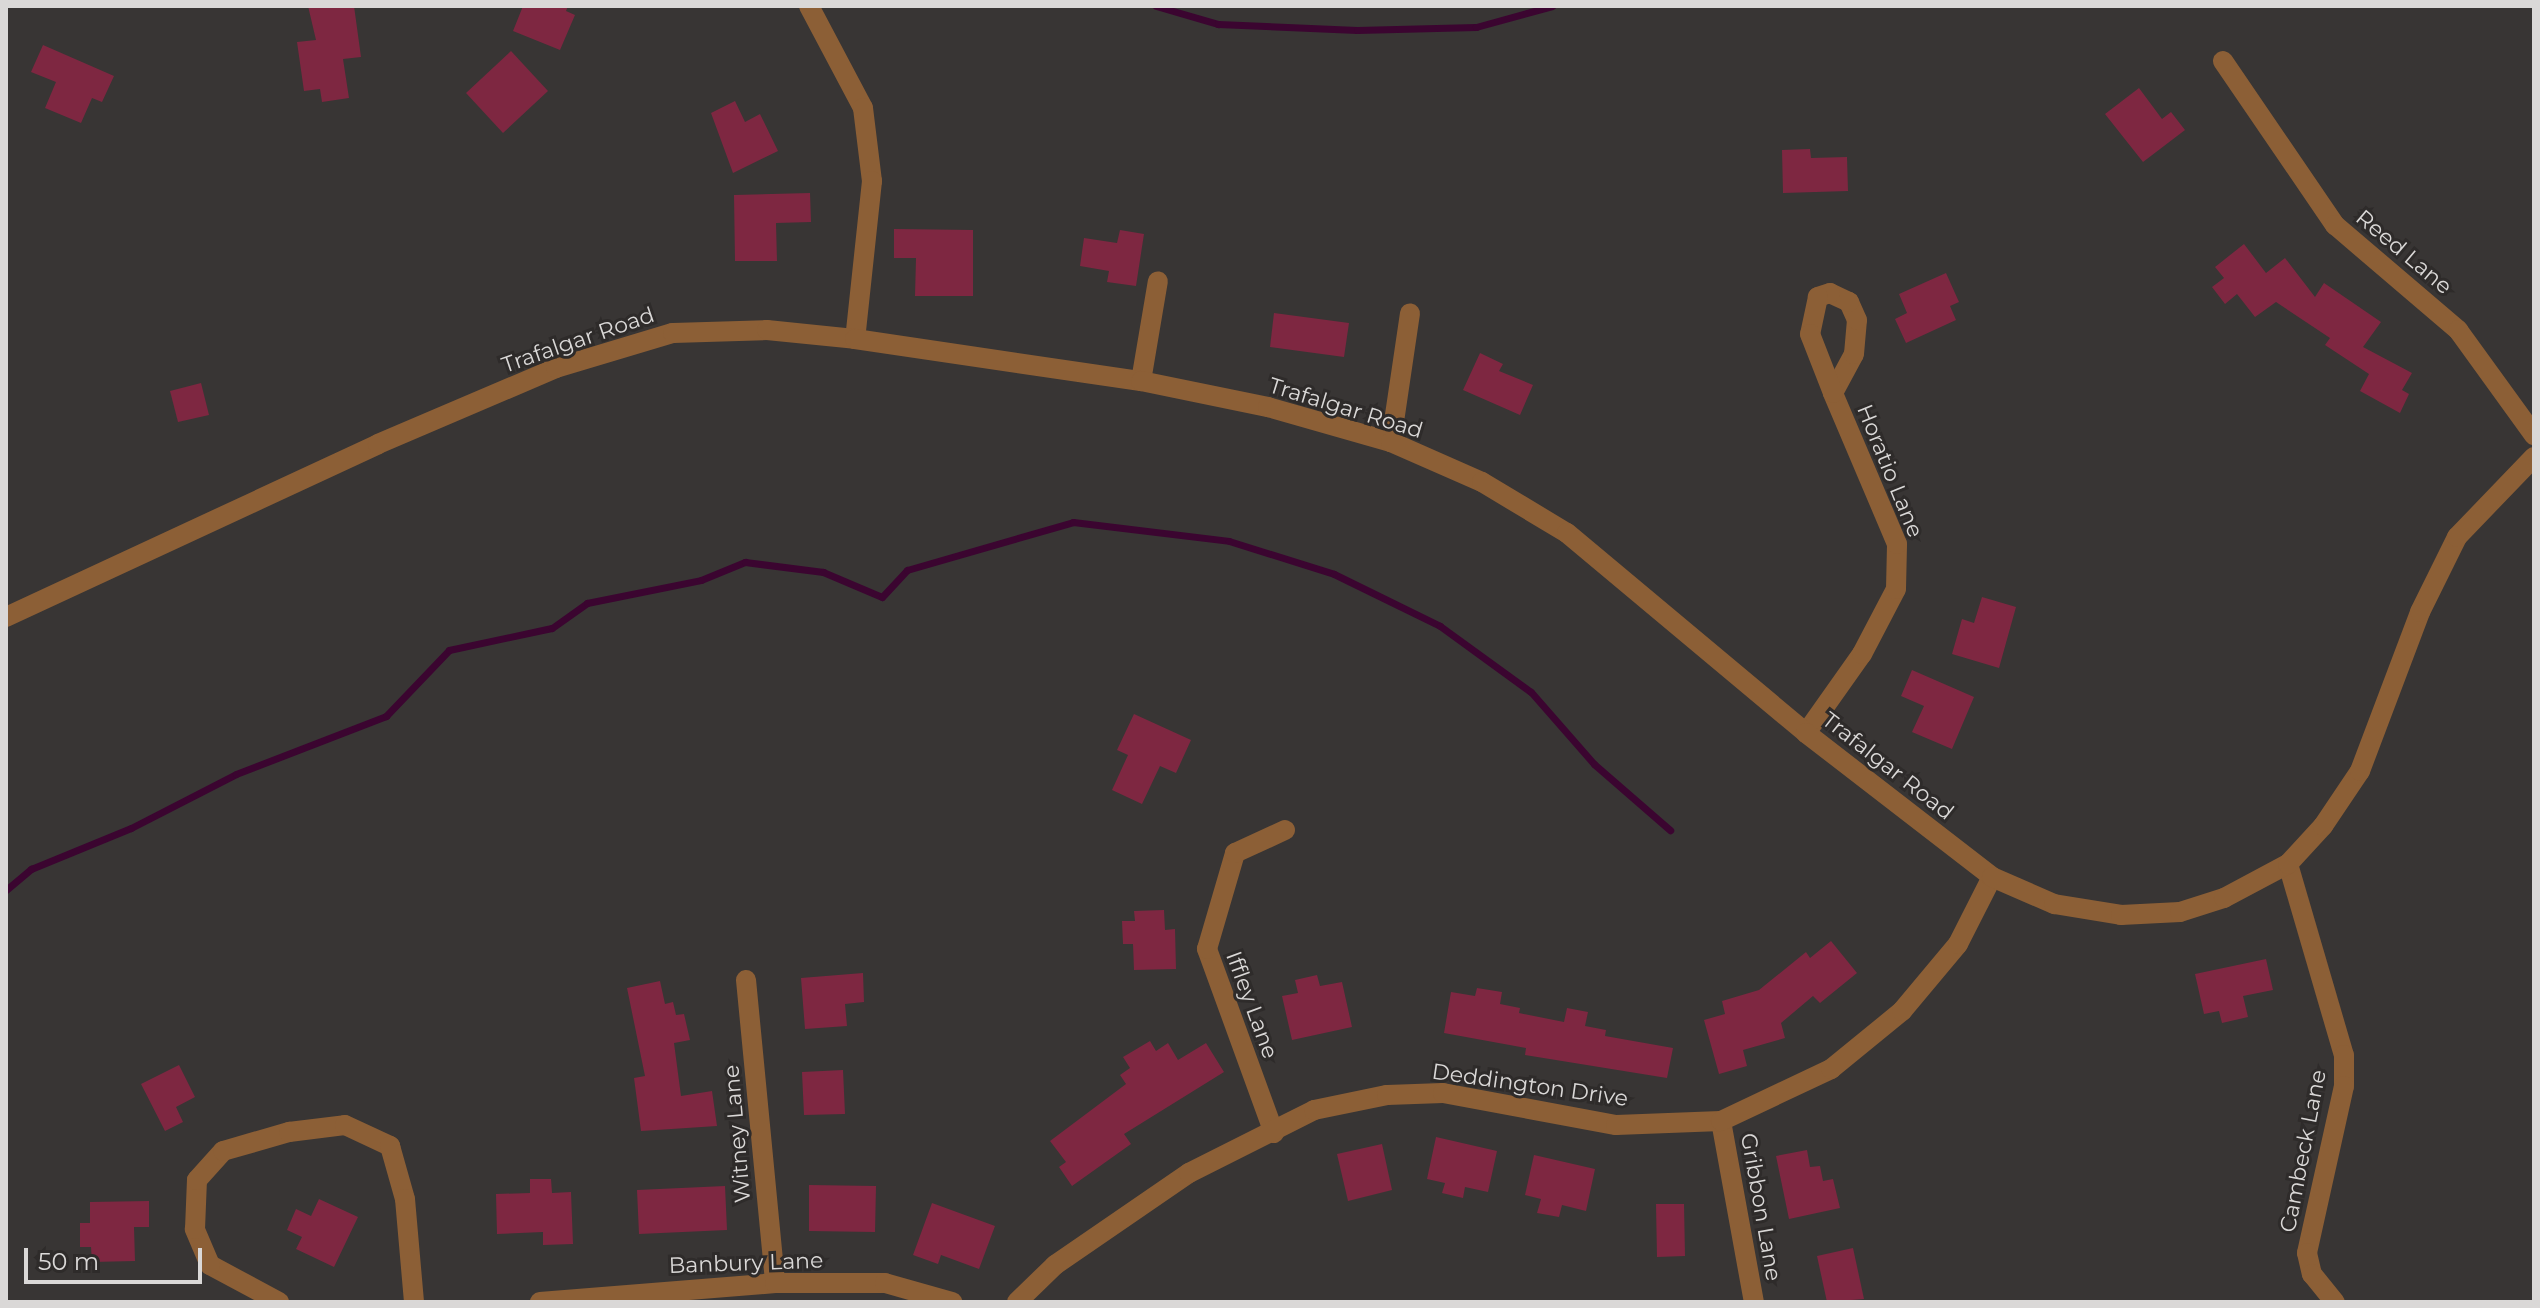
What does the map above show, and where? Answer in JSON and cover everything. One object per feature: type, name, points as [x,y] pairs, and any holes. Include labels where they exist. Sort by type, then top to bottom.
[{"type":"street","points":[[809,6],[863,108],[872,181],[855,339]]},
{"type":"street","name":"Reed Lane","points":[[2223,61],[2335,225],[2458,330],[2534,435]]},
{"type":"street","points":[[1141,381],[1158,281]]},
{"type":"street","points":[[1391,442],[1410,313]]},
{"type":"street","name":"Trafalgar Road","points":[[6,617],[378,444],[556,368],[673,333],[767,330],[855,339],[1141,381],[1268,407],[1391,442],[1482,482],[1567,533],[1806,733],[1992,877],[2054,904],[2121,915],[2180,912],[2224,898],[2288,864],[2323,826],[2360,771],[2420,612],[2457,537],[2534,457]]},
{"type":"street","name":"Horatio Lane","points":[[1806,733],[1862,654],[1896,589],[1897,544],[1833,393]]},
{"type":"street","name":"Iffley Lane","points":[[1274,1133],[1207,949],[1235,853],[1285,830]]},
{"type":"street","name":"Cambeck Lane","points":[[2288,864],[2344,1055],[2344,1086],[2307,1253],[2312,1274],[2335,1302]]},
{"type":"street","name":"Deddington Drive","points":[[1017,1302],[1055,1265],[1189,1173],[1274,1133],[1314,1110],[1387,1095],[1443,1093],[1616,1125],[1721,1121],[1831,1069],[1902,1011],[1958,944],[1992,877]]},
{"type":"street","name":"Witney Lane","points":[[746,980],[775,1283]]},
{"type":"street","name":"Gribbon Lane","points":[[1721,1121],[1754,1302]]},
{"type":"street","points":[[279,1302],[210,1265],[195,1229],[197,1180],[223,1151],[289,1132],[345,1125],[390,1146],[405,1199],[414,1302]]},
{"type":"street","name":"Banbury Lane","points":[[540,1302],[775,1283],[885,1283],[952,1302]]},
{"type":"building","points":[[308,6],[354,6],[361,57],[343,59],[349,98],[322,102],[320,89],[304,91],[297,42],[316,40]]},
{"type":"building","points":[[523,6],[568,6],[566,11],[575,15],[560,50],[513,31]]},
{"type":"building","points":[[43,45],[114,76],[102,102],[92,98],[81,123],[45,108],[56,82],[31,72]]},
{"type":"building","points":[[511,51],[548,91],[503,133],[466,93]]},
{"type":"building","points":[[2139,88],[2162,119],[2171,112],[2185,130],[2143,162],[2105,114]]},
{"type":"building","points":[[735,101],[745,122],[760,114],[778,151],[733,173],[711,113]]},
{"type":"building","points":[[1810,149],[1811,158],[1847,157],[1848,191],[1783,193],[1782,150]]},
{"type":"building","points":[[810,193],[811,222],[776,223],[777,261],[735,261],[734,195]]},
{"type":"building","points":[[894,229],[973,230],[973,296],[915,296],[916,258],[894,258]]},
{"type":"building","points":[[1120,230],[1144,234],[1136,286],[1107,282],[1109,271],[1080,266],[1084,238],[1117,243]]},
{"type":"building","points":[[2244,244],[2266,273],[2285,258],[2315,297],[2324,283],[2381,322],[2363,347],[2412,373],[2402,390],[2409,394],[2400,413],[2360,391],[2369,374],[2325,345],[2330,338],[2276,302],[2255,317],[2237,294],[2225,304],[2212,287],[2224,278],[2215,267]]},
{"type":"building","points":[[1946,273],[1959,302],[1950,306],[1956,320],[1906,343],[1895,319],[1907,313],[1899,294]]},
{"type":"building","points":[[1274,313],[1349,323],[1344,357],[1270,347]]},
{"type":"building","points":[[1480,353],[1503,364],[1499,371],[1533,385],[1520,415],[1463,390]]},
{"type":"building","points":[[201,383],[209,415],[178,422],[170,391]]},
{"type":"building","points":[[1982,597],[2016,607],[1999,668],[1952,654],[1962,619],[1974,623]]},
{"type":"building","points":[[1912,670],[1974,697],[1952,749],[1912,732],[1924,706],[1901,696]]},
{"type":"building","points":[[1134,714],[1191,740],[1176,773],[1160,766],[1142,804],[1112,790],[1128,755],[1117,750]]},
{"type":"building","points":[[1164,910],[1165,930],[1175,929],[1176,969],[1134,970],[1133,944],[1123,944],[1122,921],[1135,921],[1134,911]]},
{"type":"building","points":[[1831,941],[1857,973],[1820,1003],[1813,996],[1781,1023],[1785,1038],[1743,1050],[1747,1066],[1719,1074],[1704,1020],[1725,1014],[1722,1001],[1759,990],[1806,952],[1810,958]]},
{"type":"building","points":[[2266,959],[2273,990],[2243,996],[2248,1017],[2222,1023],[2219,1011],[2204,1014],[2195,974]]},
{"type":"building","points":[[863,973],[864,1002],[845,1004],[847,1026],[805,1029],[801,978]]},
{"type":"building","points":[[1317,975],[1320,986],[1342,982],[1352,1027],[1292,1040],[1282,996],[1298,993],[1295,980]]},
{"type":"building","points":[[660,981],[665,1004],[673,1002],[676,1015],[684,1014],[690,1040],[674,1043],[681,1096],[712,1091],[717,1126],[641,1131],[634,1078],[645,1076],[627,988]]},
{"type":"building","points":[[1477,988],[1502,992],[1500,1004],[1520,1008],[1519,1013],[1564,1022],[1567,1008],[1588,1012],[1585,1026],[1606,1030],[1605,1036],[1673,1048],[1667,1078],[1525,1055],[1526,1048],[1444,1033],[1451,992],[1475,996]]},
{"type":"building","points":[[1150,1041],[1156,1051],[1168,1043],[1178,1060],[1206,1043],[1224,1072],[1124,1134],[1131,1144],[1072,1186],[1059,1167],[1066,1162],[1050,1141],[1126,1084],[1120,1075],[1130,1068],[1123,1057]]},
{"type":"building","points":[[179,1065],[195,1097],[176,1107],[183,1122],[165,1131],[141,1084]]},
{"type":"building","points":[[843,1070],[845,1114],[804,1115],[802,1072]]},
{"type":"building","points":[[1436,1137],[1497,1151],[1488,1192],[1465,1187],[1463,1198],[1442,1193],[1445,1183],[1427,1179]]},
{"type":"building","points":[[1382,1144],[1392,1190],[1348,1201],[1337,1154]]},
{"type":"building","points":[[1807,1150],[1810,1167],[1820,1166],[1823,1181],[1833,1179],[1840,1208],[1789,1219],[1776,1156]]},
{"type":"building","points":[[1534,1155],[1595,1169],[1586,1211],[1562,1205],[1559,1217],[1537,1213],[1541,1199],[1525,1195]]},
{"type":"building","points":[[530,1179],[551,1179],[552,1193],[571,1192],[573,1244],[543,1245],[543,1232],[497,1234],[496,1194],[530,1193]]},
{"type":"building","points":[[809,1185],[876,1186],[875,1232],[809,1231]]},
{"type":"building","points":[[725,1186],[727,1230],[639,1234],[637,1190]]},
{"type":"building","points":[[319,1199],[358,1217],[334,1267],[296,1249],[302,1237],[287,1230],[296,1209],[311,1216]]},
{"type":"building","points":[[149,1201],[149,1227],[134,1227],[135,1261],[92,1262],[91,1247],[80,1247],[80,1223],[90,1223],[90,1202]]},
{"type":"building","points":[[932,1203],[995,1226],[979,1269],[941,1255],[938,1264],[913,1255]]},
{"type":"building","points":[[1656,1204],[1684,1204],[1685,1256],[1657,1257]]},
{"type":"building","points":[[1853,1248],[1864,1299],[1827,1302],[1817,1256]]},
{"type":"waterway","points":[[1156,6],[1218,24],[1357,30],[1476,27],[1552,6]]},
{"type":"waterway","points":[[6,890],[31,869],[131,828],[236,774],[386,716],[449,650],[552,628],[587,603],[701,580],[745,562],[823,572],[882,597],[907,570],[1073,522],[1229,541],[1334,574],[1440,626],[1531,692],[1594,764],[1670,830]]}]
